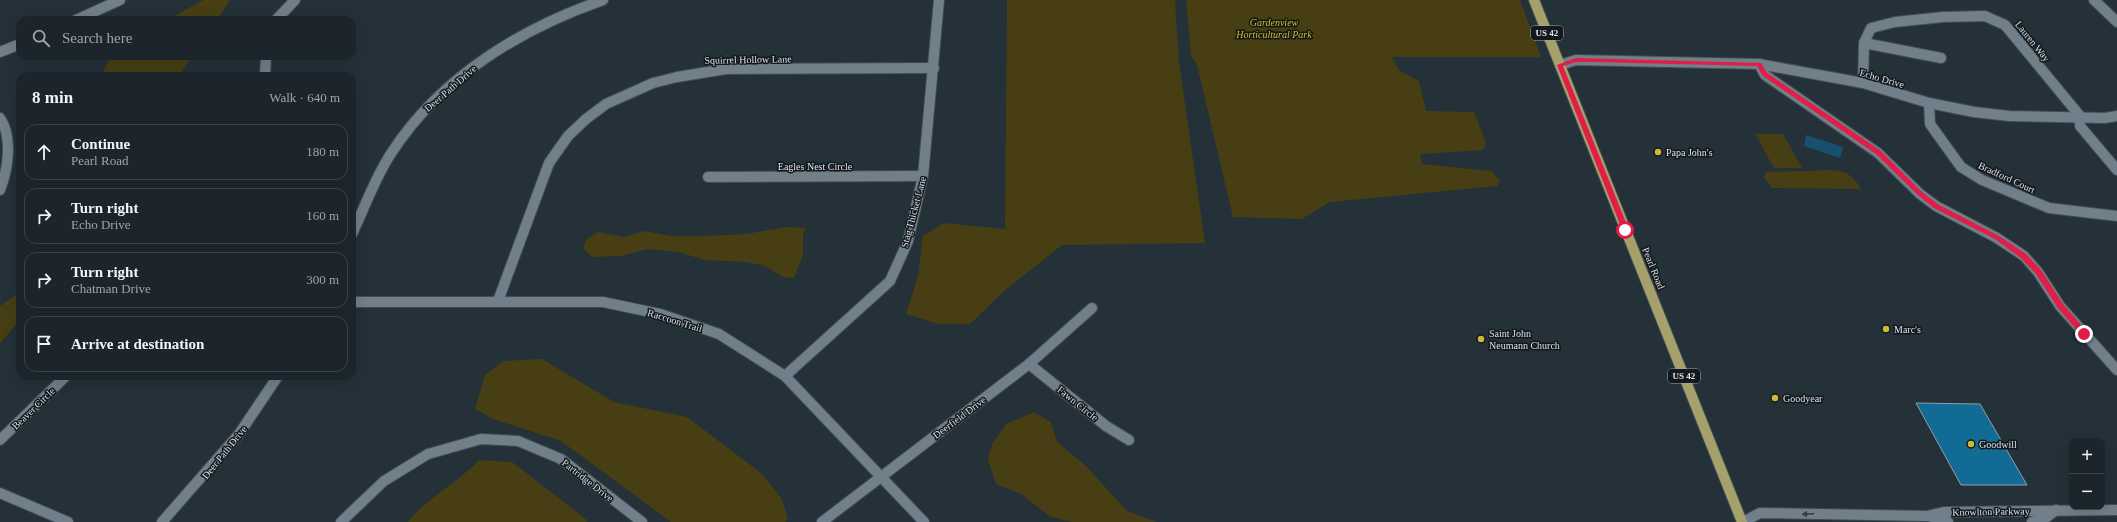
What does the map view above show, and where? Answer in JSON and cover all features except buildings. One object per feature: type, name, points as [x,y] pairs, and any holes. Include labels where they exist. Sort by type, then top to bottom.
[{"type":"main road","name":"Pearl Road","points":[[1534,0],[1742,522]]},
{"type":"street","points":[[85,16],[120,0]]},
{"type":"street","points":[[280,16],[295,0]]},
{"type":"street","name":"Deer Path Drive","points":[[356,226],[391,152],[416,118],[442,94],[475,66],[511,41],[547,23],[603,0]]},
{"type":"street","name":"Stag Thicket Lane","points":[[785,376],[890,281],[908,241],[923,176],[939,0]]},
{"type":"street","points":[[2094,0],[2117,22]]},
{"type":"street","name":"Lauren Way","points":[[1864,43],[1871,28],[1896,22],[1943,17],[1985,16],[2005,25],[2080,116]]},
{"type":"street","points":[[1863,83],[1864,43],[1940,58]]},
{"type":"street","points":[[0,52],[16,46]]},
{"type":"street","points":[[265,72],[266,60]]},
{"type":"street","name":"Echo Drive","points":[[1560,65],[1633,66],[1640,62],[1759,64],[1863,83],[1929,103],[1974,112],[2009,116],[2080,116],[2104,118],[2117,116]]},
{"type":"street","points":[[1759,64],[1765,75],[1878,153],[1920,194],[1936,206],[1997,238],[2024,256],[2038,272],[2060,306],[2117,370]]},
{"type":"street","name":"Squirrel Hollow Lane","points":[[498,301],[543,175],[553,155],[565,139],[581,123],[605,105],[650,83],[694,72],[726,69],[934,68]]},
{"type":"street","name":"Bradford Court","points":[[1929,103],[1930,124],[1961,167],[1982,180],[2049,208],[2117,216]]},
{"type":"street","points":[[2080,116],[2080,126],[2117,170]]},
{"type":"street","points":[[0,118],[6,127],[3,184],[0,190]]},
{"type":"street","name":"Eagles Nest Circle","points":[[708,177],[923,176]]},
{"type":"street","name":"Raccoon Trail","points":[[356,302],[603,302],[660,314],[719,334],[785,376],[924,522]]},
{"type":"street","name":"Deerfield Drive","points":[[822,522],[1029,364],[1092,308]]},
{"type":"street","name":"Fawn Circle","points":[[1029,364],[1106,426],[1130,440]]},
{"type":"street","name":"Beaver Circle","points":[[0,440],[62,380]]},
{"type":"street","name":"Deer Path Drive","points":[[162,522],[217,463],[264,400],[276,380]]},
{"type":"street","name":"Partridge Drive","points":[[341,522],[384,481],[428,454],[481,439],[518,441],[561,459],[642,522]]},
{"type":"street","points":[[0,493],[68,522]]},
{"type":"street","name":"Knowlton Parkway","points":[[2032,522],[2047,517],[2056,510]]},
{"type":"street","name":"Knowlton Parkway","points":[[1742,522],[1760,513],[1835,518],[1927,516],[1944,512],[2117,510]]},
{"type":"street","name":"Knowlton Parkway","points":[[1927,516],[1948,522]]},
{"type":"green space","points":[[203,0],[230,0],[220,16],[174,16]]},
{"type":"green space","points":[[1007,0],[1175,0],[1179,62],[1205,243],[1062,245],[1004,291],[970,324],[938,324],[906,314],[918,276],[923,236],[944,223],[1005,229]]},
{"type":"green space","name":"Gardenview Horticultural Park","points":[[1186,0],[1520,0],[1541,57],[1392,57],[1399,70],[1419,81],[1426,111],[1474,112],[1486,143],[1483,150],[1420,154],[1422,164],[1491,171],[1500,181],[1497,186],[1330,202],[1302,219],[1233,217],[1197,65],[1191,56]]},
{"type":"green space","points":[[109,60],[189,60],[182,72],[103,72]]},
{"type":"green space","points":[[1755,134],[1783,134],[1802,168],[1774,168]]},
{"type":"green space","points":[[1832,170],[1851,176],[1861,189],[1772,188],[1764,177],[1766,172]]},
{"type":"green space","points":[[788,227],[806,228],[803,234],[803,255],[794,278],[783,277],[763,265],[745,262],[705,260],[678,252],[647,249],[622,256],[592,257],[583,248],[586,240],[598,232],[624,237],[645,231],[670,236],[705,236],[745,234]]},
{"type":"green space","points":[[16,295],[16,324],[0,344],[0,306]]},
{"type":"green space","points":[[542,359],[614,402],[687,417],[761,473],[782,499],[788,519],[785,522],[671,522],[561,441],[493,419],[475,409],[485,375],[503,361]]},
{"type":"green space","points":[[1034,412],[1051,422],[1057,442],[1086,466],[1127,511],[1157,522],[1073,522],[1051,517],[1021,494],[996,484],[988,459],[992,444],[1006,424]]},
{"type":"green space","points":[[479,460],[512,462],[587,520],[586,522],[408,522],[433,497],[462,476]]},
{"type":"water","points":[[1806,135],[1843,147],[1840,158],[1804,146]]},
{"type":"place","name":"Papa John's","points":[[1658,152]]},
{"type":"place","name":"Marc's","points":[[1886,329]]},
{"type":"place","name":"Saint John Neumann Church","points":[[1481,339]]},
{"type":"place","name":"Goodyear","points":[[1775,398]]},
{"type":"place","name":"Goodwill","points":[[1971,444]]},
{"type":"route","points":[[1625,230],[1560,65],[1576,60],[1631,60],[1640,62],[1759,64],[1765,75],[1878,153],[1920,194],[1936,206],[1997,238],[2024,256],[2038,272],[2060,306],[2084,334]]}]
